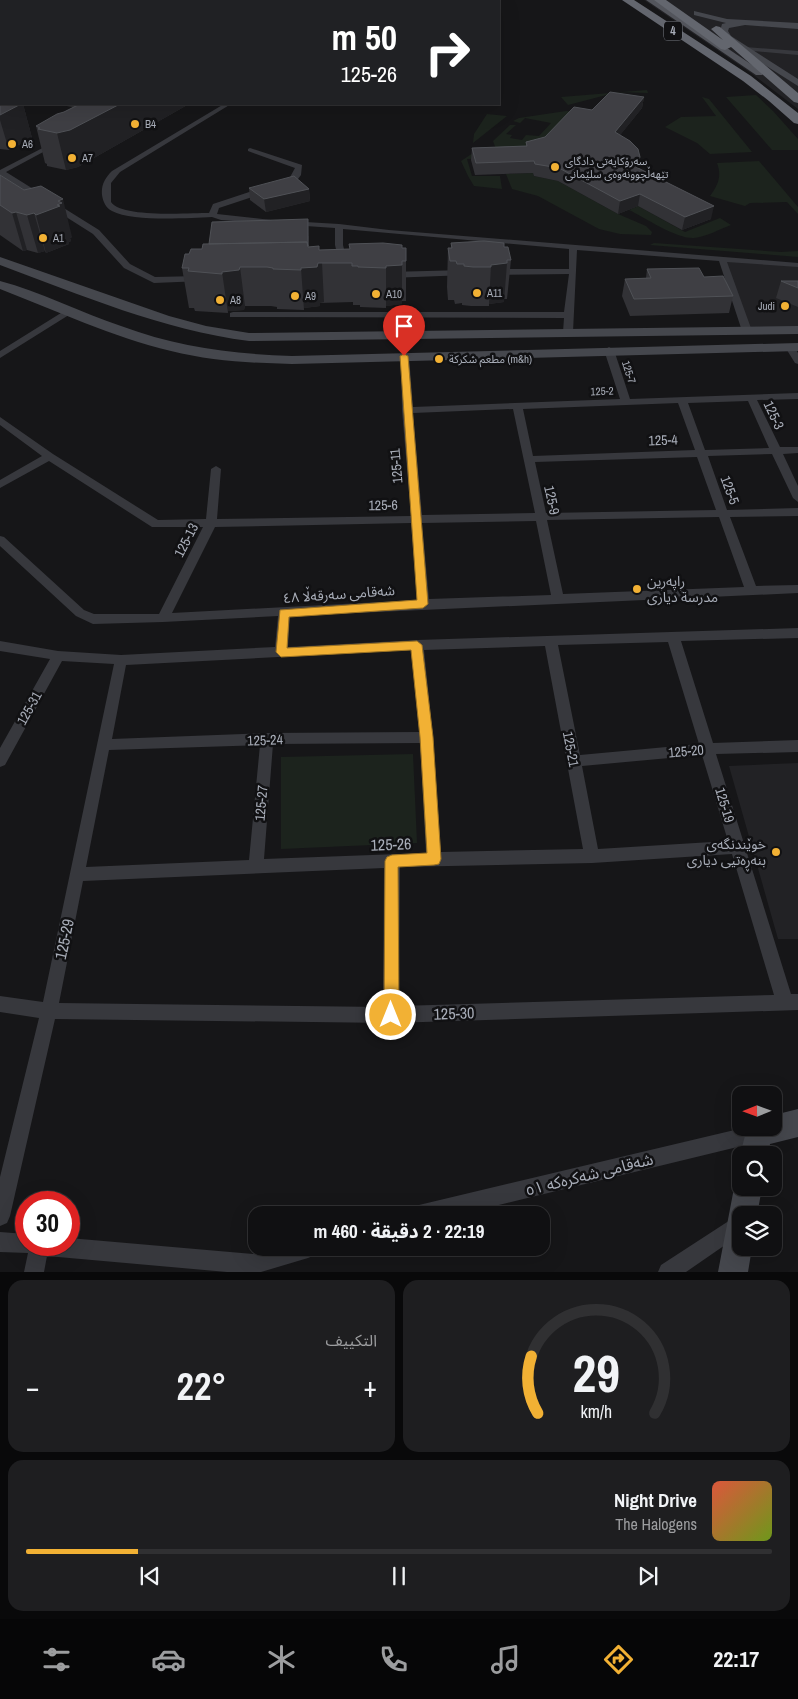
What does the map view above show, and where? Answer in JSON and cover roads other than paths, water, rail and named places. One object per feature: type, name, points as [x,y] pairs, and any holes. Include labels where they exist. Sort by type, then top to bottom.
[{"type":"highway","name":"4","points":[[627,0],[720,60],[780,104],[797,120]]},
{"type":"highway","points":[[659,0],[798,101]]},
{"type":"highway","points":[[694,10],[798,101]]},
{"type":"main road","points":[[640,0],[720,60]]},
{"type":"main road","points":[[650,0],[759,73]]},
{"type":"street","points":[[694,10],[727,21],[798,26]]},
{"type":"street","points":[[747,22],[725,26],[724,31],[728,38],[798,83]]},
{"type":"street","points":[[745,49],[796,54]]},
{"type":"street","points":[[226,105],[120,168],[110,176],[106,184],[108,203],[116,210],[134,213],[214,216],[798,265]]},
{"type":"street","points":[[0,172],[68,137]]},
{"type":"street","points":[[214,216],[212,211],[216,206],[292,180],[297,175],[299,167],[250,150]]},
{"type":"street","points":[[0,172],[96,232],[127,266],[154,280],[212,279]]},
{"type":"street","points":[[6,188],[20,183]]},
{"type":"street","points":[[51,212],[60,208]]},
{"type":"street","points":[[339,226],[339,245],[344,266]]},
{"type":"street","points":[[568,332],[573,246]]},
{"type":"street","points":[[722,258],[748,331]]},
{"type":"street","points":[[0,261],[88,294],[175,322],[236,336],[278,338],[568,332],[798,330]]},
{"type":"street","points":[[481,273],[573,271]]},
{"type":"street","points":[[376,275],[471,273]]},
{"type":"street","points":[[0,285],[157,343],[218,355],[292,360],[609,350],[794,347],[798,361]]},
{"type":"street","points":[[0,354],[70,311]]},
{"type":"street","points":[[233,315],[568,315]]},
{"type":"street","name":"125-7","points":[[609,350],[626,402]]},
{"type":"street","name":"125-11","points":[[404,356],[423,604]]},
{"type":"street","name":"125-2","points":[[407,410],[798,396]]},
{"type":"street","name":"125-3","points":[[750,397],[798,498]]},
{"type":"street","name":"125-5","points":[[682,400],[722,514],[752,590]]},
{"type":"street","name":"125-9","points":[[518,407],[558,599]]},
{"type":"street","name":"125-6","points":[[0,420],[50,456],[156,524],[798,512]]},
{"type":"street","name":"125-4","points":[[528,459],[798,450]]},
{"type":"street","points":[[0,485],[50,456]]},
{"type":"street","name":"125-13","points":[[163,618],[211,524],[216,469]]},
{"type":"street","name":"شەقامی سەرقەڵا ٤٨","points":[[0,540],[80,613],[93,618],[163,618],[284,613],[423,604],[798,589]]},
{"type":"street","points":[[281,652],[284,613]]},
{"type":"street","points":[[0,646],[58,656],[121,660],[417,645],[798,633]]},
{"type":"street","name":"125-19","points":[[673,636],[737,847],[791,1002]]},
{"type":"street","name":"125-21","points":[[551,642],[592,856]]},
{"type":"street","points":[[417,645],[426,737],[434,859]]},
{"type":"street","name":"125-31","points":[[0,760],[58,656]]},
{"type":"street","name":"125-29","points":[[0,1216],[49,1011],[121,660]]},
{"type":"street","name":"125-24","points":[[103,745],[267,739],[426,737]]},
{"type":"street","name":"125-27","points":[[256,867],[267,739]]},
{"type":"street","name":"125-20","points":[[574,761],[708,749],[798,746]]},
{"type":"street","name":"125-26","points":[[77,874],[434,859],[592,856],[737,847]]},
{"type":"street","points":[[391,1015],[392,861]]},
{"type":"street","name":"125-30","points":[[0,1004],[49,1011],[391,1015],[791,1002]]},
{"type":"street","points":[[756,1144],[798,1123]]},
{"type":"street","name":"شەقامی شەکرەکە ٥١","points":[[462,1206],[756,1144]]},
{"type":"street","points":[[668,1272],[732,1230]]},
{"type":"street","points":[[0,1242],[15,1243]]},
{"type":"street","points":[[80,1249],[254,1268],[286,1256]]},
{"type":"street","points":[[34,1272],[37,1256]]},
{"type":"street","points":[[733,1272],[736,1256]]},
{"type":"place","name":"B4","points":[[135,124]]},
{"type":"place","name":"A6","points":[[12,144]]},
{"type":"place","name":"A7","points":[[72,158]]},
{"type":"place","name":"سەرۆکایەتی دادگای تێهەڵچوونەوەی سلێمانی","points":[[555,167]]},
{"type":"place","name":"A1","points":[[43,238]]},
{"type":"place","name":"A11","points":[[477,293]]},
{"type":"place","name":"A10","points":[[376,294]]},
{"type":"place","name":"A9","points":[[295,296]]},
{"type":"place","name":"A8","points":[[220,300]]},
{"type":"place","name":"Judi","points":[[785,306]]},
{"type":"place","name":"مطعم شكركة (m&h)","points":[[439,359]]},
{"type":"place","name":"ڕاپەڕین مدرسة ديارى","points":[[637,589]]},
{"type":"place","name":"خوێندنگەی بنەڕەتیی دیاری","points":[[776,852]]}]
